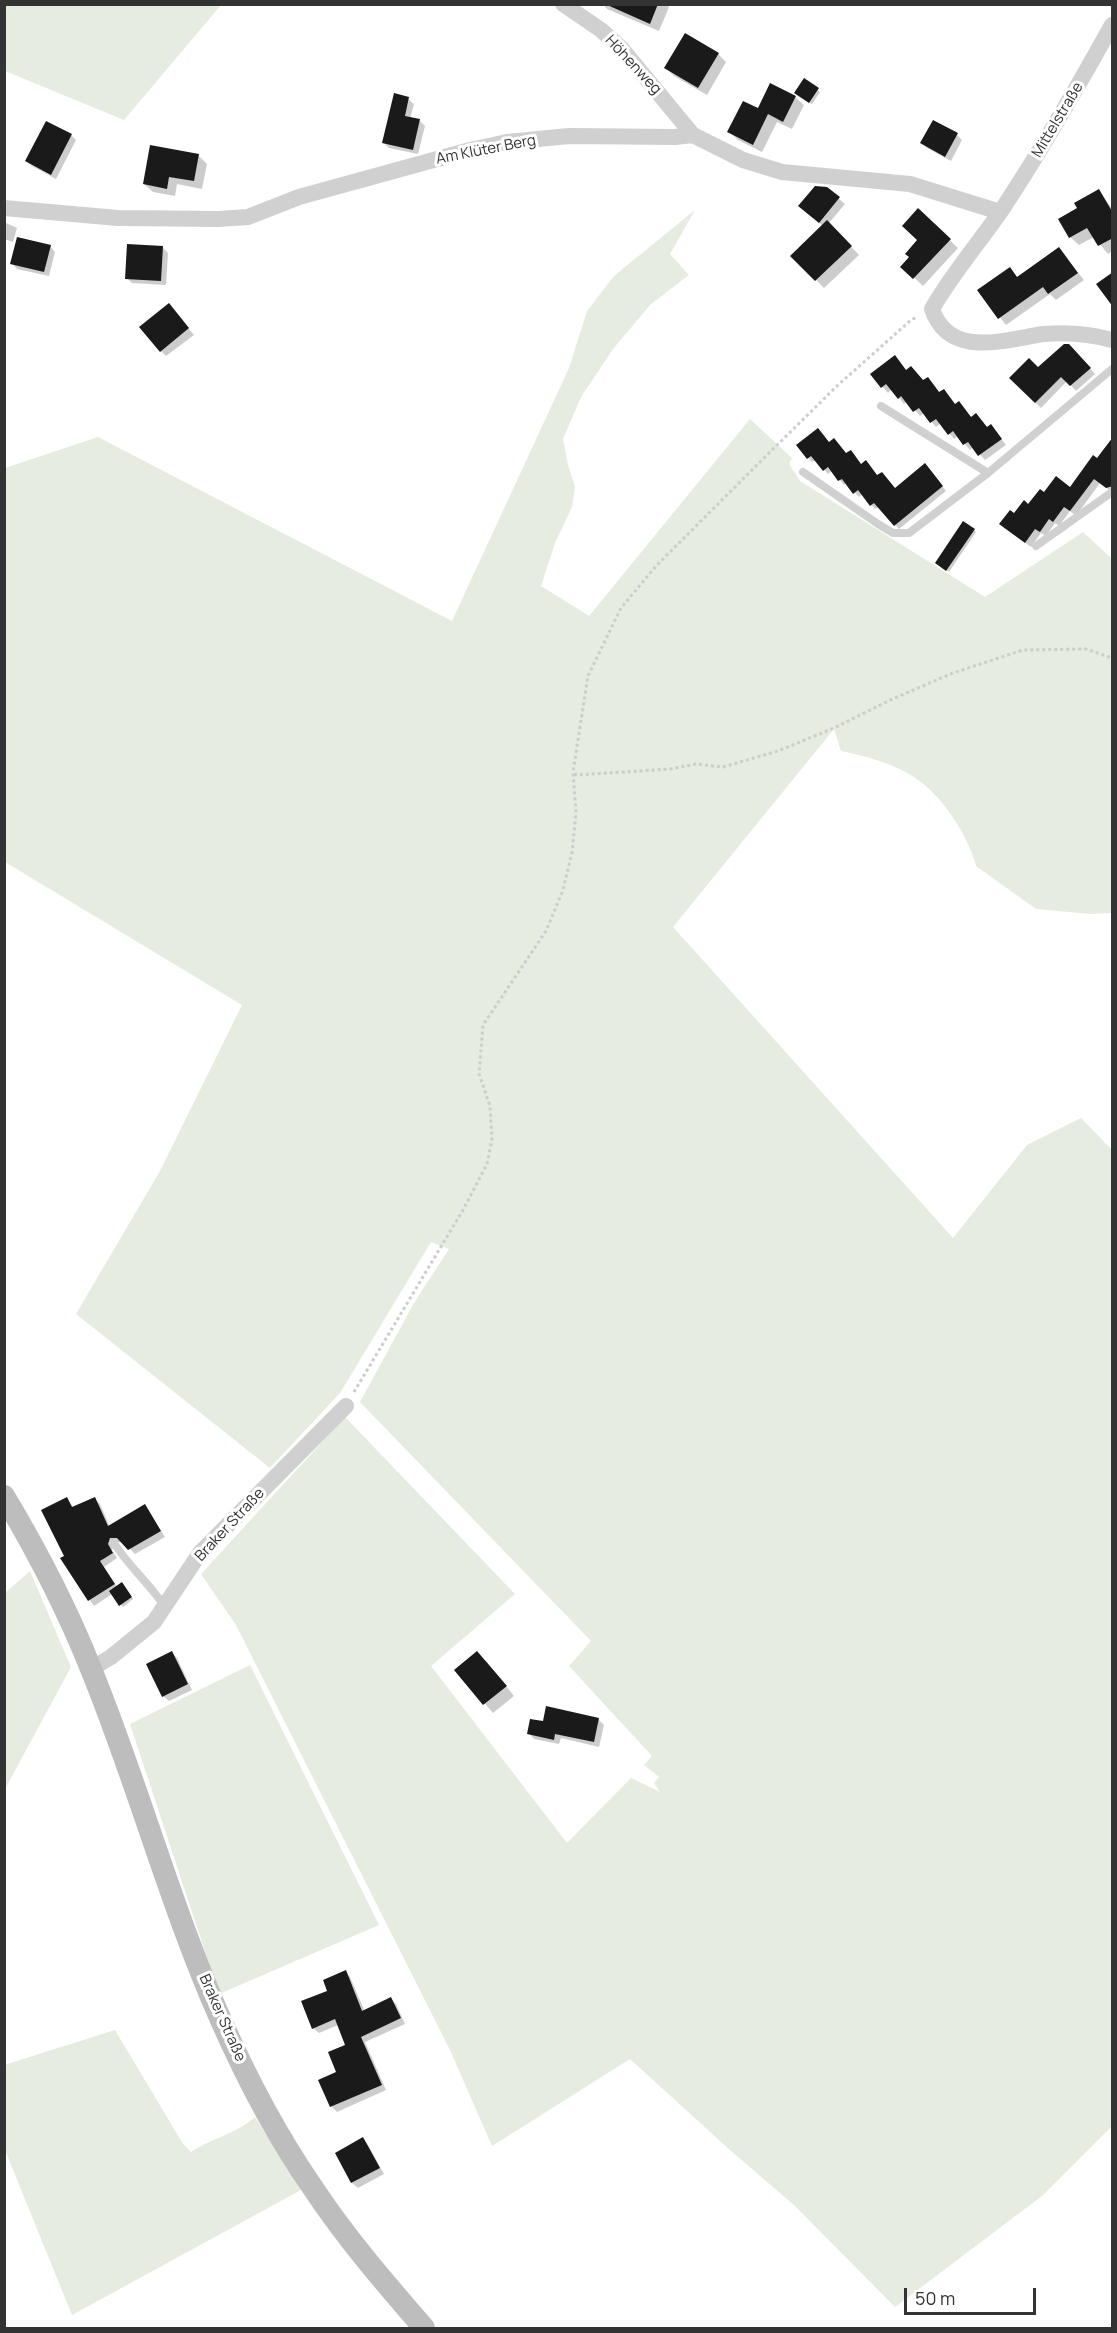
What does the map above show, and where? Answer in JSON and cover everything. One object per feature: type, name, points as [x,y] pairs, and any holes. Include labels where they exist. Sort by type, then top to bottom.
[{"type":"street","name":"Höhenweg","points":[[563,4],[601,30],[622,49],[693,135]]},
{"type":"street","name":"Mittelstraße","points":[[932,309],[950,279],[1000,212],[1059,121],[1113,25]]},
{"type":"street","name":"Am Klüter Berg","points":[[4,208],[118,218],[218,219],[248,216],[299,197],[351,182],[507,142],[569,136],[675,137],[693,135],[762,167],[783,172],[910,184],[1000,212]]},
{"type":"street","points":[[932,309],[937,324],[958,339],[982,344],[1044,334],[1096,335],[1113,340]]},
{"type":"street","name":"Braker Straße","points":[[91,1669],[111,1657],[154,1622],[200,1553],[346,1406]]},
{"type":"street","name":"Braker Straße","points":[[4,1496],[67,1612],[91,1669],[203,1979],[254,2088],[313,2188],[355,2246],[424,2328]]},
{"type":"lane","points":[[802,472],[893,533],[909,533],[988,473],[1113,369]]},
{"type":"lane","points":[[881,406],[988,473]]},
{"type":"lane","points":[[1036,546],[1113,492]]},
{"type":"lane","points":[[114,1543],[125,1561],[152,1587],[165,1607]]},
{"type":"path","points":[[346,1406],[463,1210],[487,1164],[492,1139],[490,1106],[479,1074],[483,1025],[546,931],[563,890],[572,852],[576,813],[573,772],[588,676],[621,608],[656,566],[838,385],[911,320],[932,309]]},
{"type":"path","points":[[573,772],[576,775],[670,769],[696,764],[723,767],[778,751],[953,674],[1023,650],[1086,649],[1113,658]]},
{"type":"shaded area","points":[[4,5],[221,5],[124,120],[5,71]]},
{"type":"shaded area","points":[[695,210],[670,254],[689,275],[651,304],[613,349],[581,397],[563,439],[575,487],[572,507],[555,543],[541,586],[589,616],[750,419],[792,458],[789,464],[800,481],[985,597],[1083,532],[1112,559],[1112,913],[1091,914],[1036,909],[976,866],[960,829],[944,805],[924,785],[906,772],[888,764],[841,751],[834,729],[673,927],[953,1238],[1027,1145],[1081,1118],[1112,1150],[1112,2126],[1042,2196],[895,2307],[794,2205],[630,2059],[492,2146],[450,2050],[236,1625],[201,1574],[345,1417],[515,1594],[431,1666],[567,1843],[631,1778],[660,1792],[654,1783],[659,1777],[644,1765],[652,1756],[569,1666],[591,1641],[360,1402],[414,1303],[449,1249],[431,1242],[340,1393],[270,1468],[76,1314],[160,1171],[242,1005],[5,862],[5,468],[98,437],[452,621],[569,368],[587,311],[614,276]]},
{"type":"shaded area","points":[[30,1571],[71,1667],[5,1789],[5,1593]]},
{"type":"shaded area","points":[[250,1665],[379,1925],[219,1994],[130,1724]]},
{"type":"shaded area","points":[[115,2030],[183,2144],[191,2152],[240,2128],[255,2117],[301,2190],[72,2315],[5,2150],[4,2065]]},
{"type":"building","points":[[605,4],[658,4],[650,24]]},
{"type":"building","points":[[685,33],[719,53],[698,88],[664,68]]},
{"type":"building","points":[[804,78],[819,88],[809,103],[794,93]]},
{"type":"building","points":[[770,83],[796,96],[783,122],[768,114],[753,145],[727,132],[743,101],[758,108]]},
{"type":"building","points":[[394,93],[409,97],[405,116],[420,119],[413,150],[382,143]]},
{"type":"building","points":[[933,120],[958,133],[945,157],[920,143]]},
{"type":"building","points":[[46,121],[72,134],[51,175],[25,161]]},
{"type":"building","points":[[150,145],[199,154],[194,181],[169,177],[167,189],[143,184]]},
{"type":"building","points":[[815,186],[827,187],[840,197],[819,223],[798,206]]},
{"type":"building","points":[[1099,189],[1113,213],[1113,238],[1098,246],[1087,228],[1069,238],[1058,219],[1077,208],[1074,203]]},
{"type":"building","points":[[918,208],[951,239],[913,279],[900,267],[909,257],[905,254],[917,240],[902,226]]},
{"type":"building","points":[[827,220],[852,246],[815,281],[790,256]]},
{"type":"building","points":[[17,237],[51,245],[44,272],[10,264]]},
{"type":"building","points":[[127,244],[163,246],[161,281],[125,279]]},
{"type":"building","points":[[1059,247],[1078,273],[1048,294],[1043,287],[998,319],[977,290],[1010,267],[1017,277]]},
{"type":"building","points":[[1113,272],[1113,307],[1096,284]]},
{"type":"building","points":[[169,303],[189,328],[160,352],[139,327]]},
{"type":"building","points":[[1064,344],[1069,344],[1091,368],[1070,386],[1061,377],[1035,403],[1009,378],[1029,358],[1038,367]]},
{"type":"building","points":[[895,355],[906,370],[911,366],[923,380],[928,377],[939,392],[944,389],[955,404],[959,401],[971,417],[976,413],[987,427],[991,424],[1002,439],[978,456],[968,442],[963,445],[953,431],[948,435],[936,419],[930,423],[919,408],[913,412],[901,396],[898,399],[886,384],[881,388],[870,374]]},
{"type":"building","points":[[818,428],[829,442],[834,438],[846,453],[851,450],[861,464],[866,460],[877,475],[882,472],[895,488],[925,463],[943,486],[894,526],[874,503],[870,506],[858,490],[853,494],[842,479],[838,481],[828,467],[823,471],[811,456],[807,459],[796,445]]},
{"type":"building","points":[[1113,437],[1113,486],[1106,488],[1094,479],[1070,511],[1064,507],[1053,522],[1049,519],[1040,532],[1035,529],[1025,543],[999,524],[1010,510],[1014,513],[1024,500],[1028,504],[1040,489],[1044,492],[1056,476],[1070,487],[1093,455],[1097,458]]},
{"type":"building","points":[[963,521],[975,529],[946,571],[935,563]]},
{"type":"building","points":[[67,1497],[72,1507],[95,1497],[108,1526],[145,1504],[161,1531],[128,1550],[117,1538],[110,1538],[108,1544],[113,1553],[100,1561],[115,1584],[88,1601],[60,1558],[64,1556],[41,1510]]},
{"type":"building","points":[[122,1582],[132,1597],[119,1606],[109,1591]]},
{"type":"building","points":[[172,1651],[188,1684],[162,1697],[146,1664]]},
{"type":"building","points":[[477,1651],[507,1686],[483,1705],[454,1670]]},
{"type":"building","points":[[546,1706],[599,1718],[594,1742],[555,1734],[554,1740],[527,1734],[530,1719],[543,1721]]},
{"type":"building","points":[[346,1970],[362,2011],[391,1997],[401,2018],[361,2037],[382,2085],[330,2107],[318,2080],[336,2072],[328,2052],[345,2045],[335,2019],[312,2029],[301,2001],[327,1991],[323,1980]]},
{"type":"building","points":[[363,2137],[380,2168],[351,2183],[335,2153]]}]
